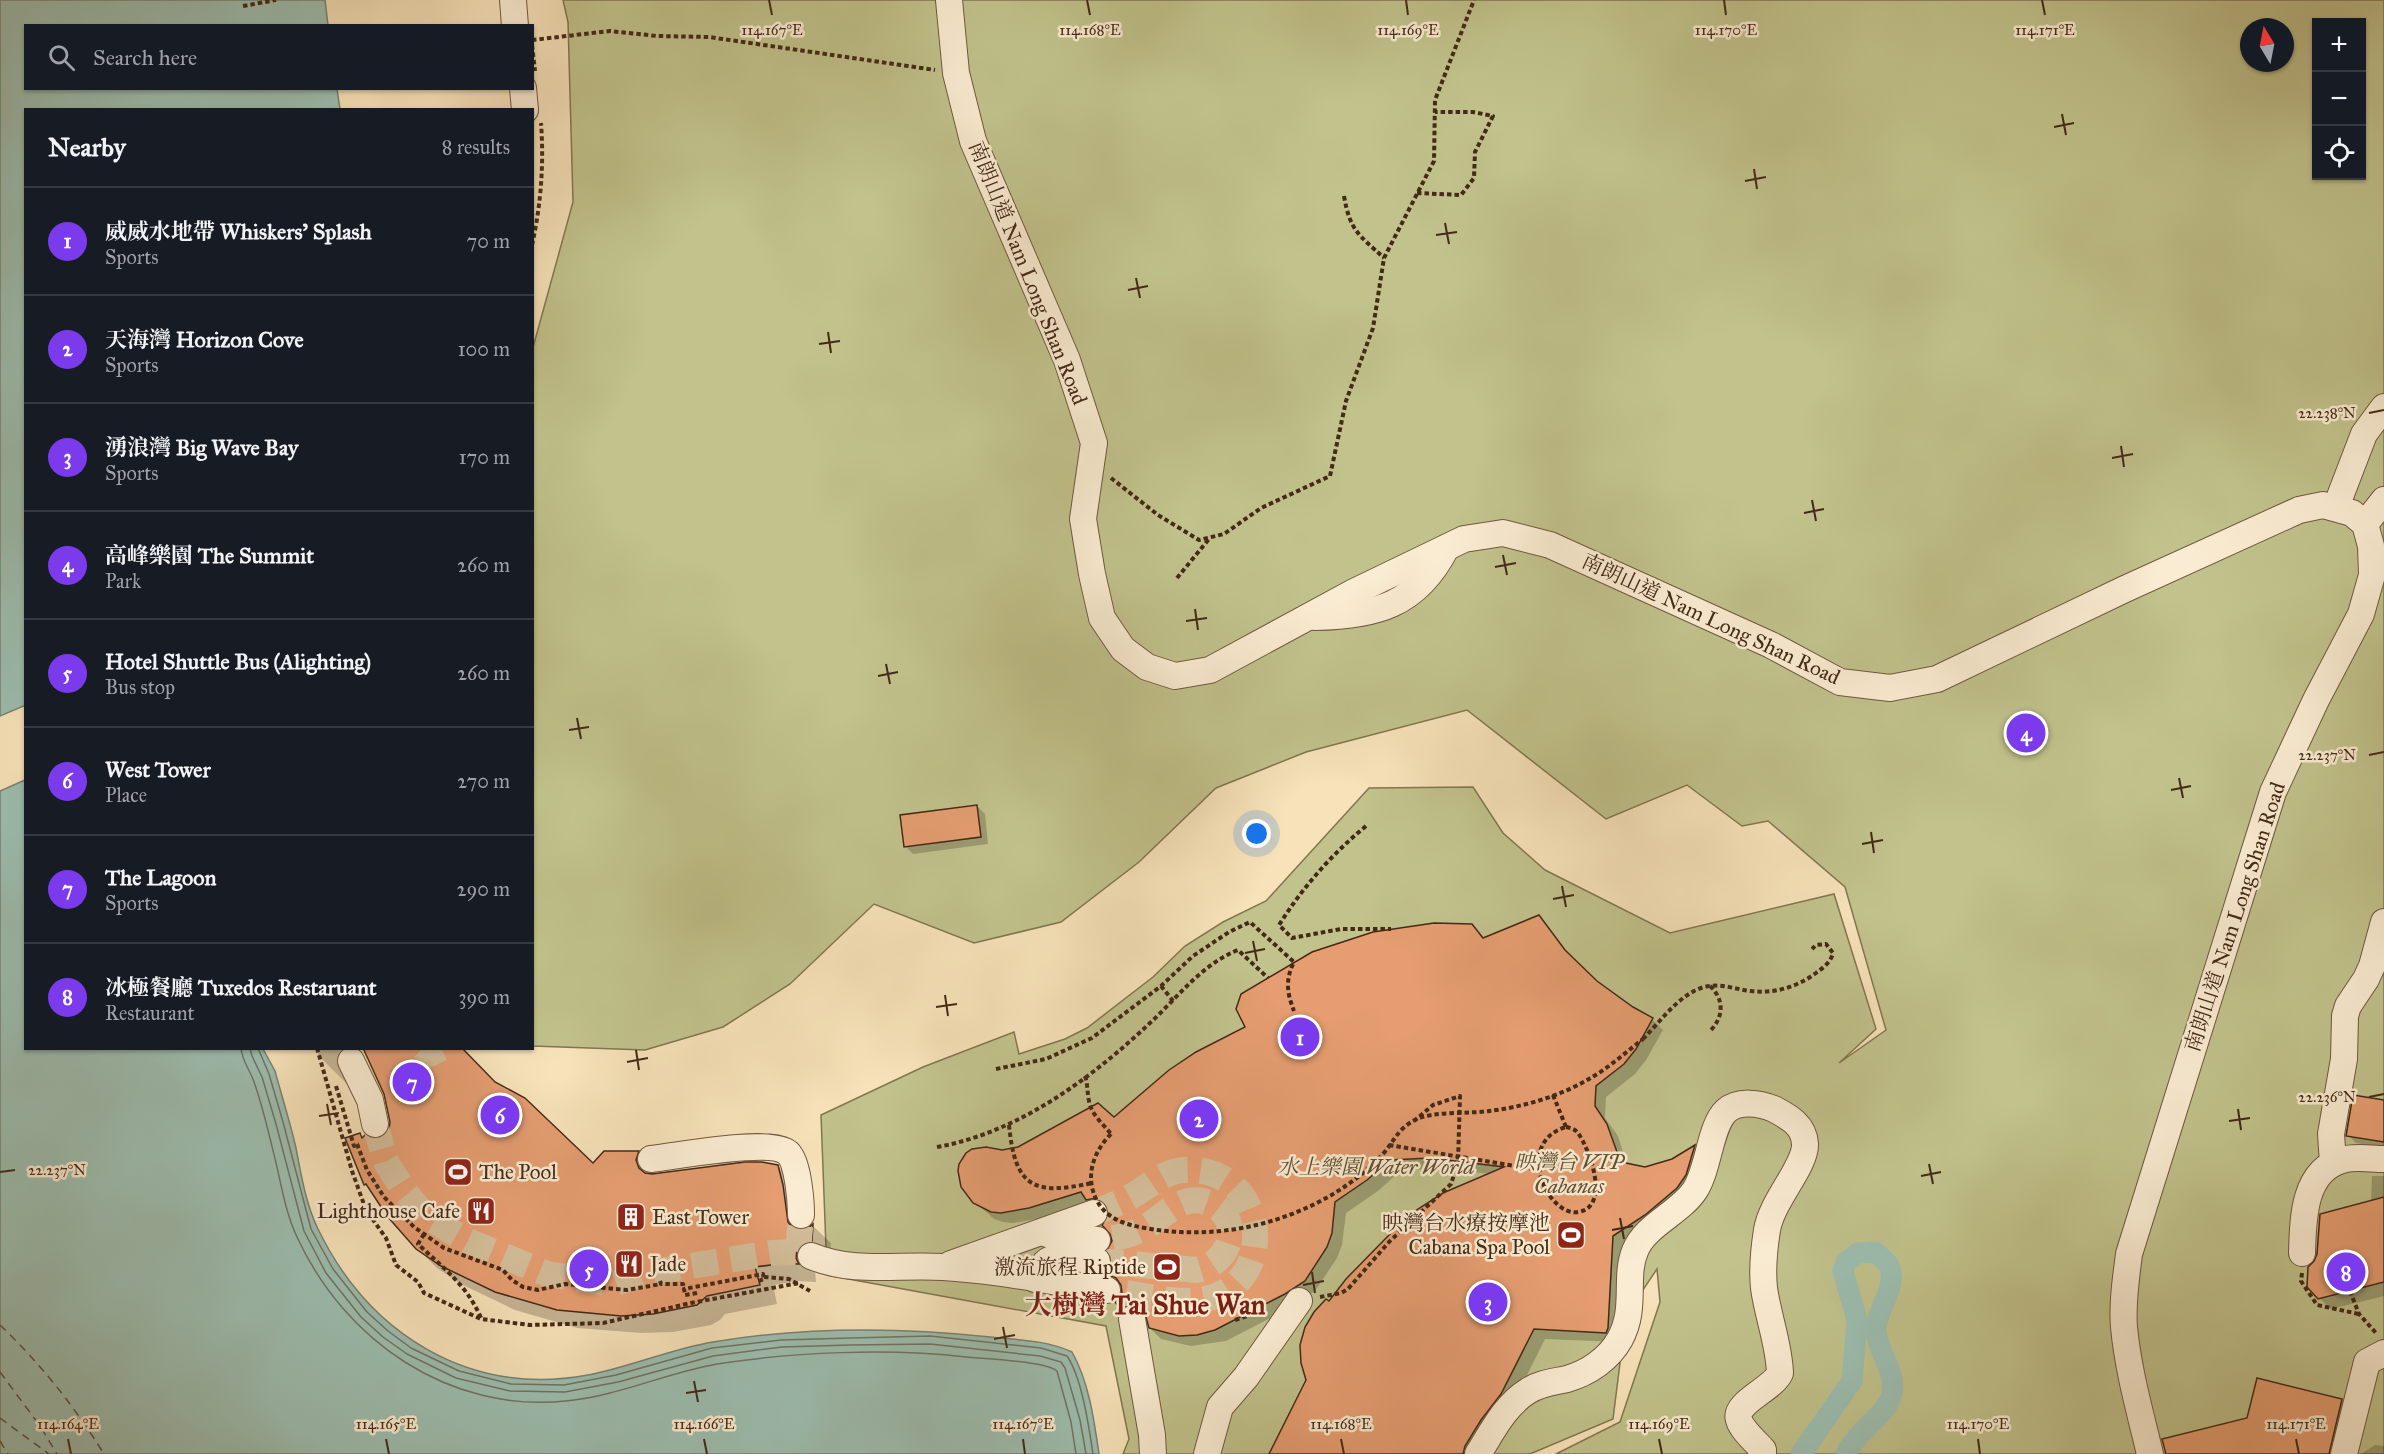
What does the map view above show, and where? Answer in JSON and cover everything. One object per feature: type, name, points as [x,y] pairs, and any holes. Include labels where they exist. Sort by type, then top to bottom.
[{"type":"street","points":[[513,0],[515,24]]},
{"type":"street","name":"南朗山道 Nam Long Shan Road","points":[[950,0],[956,64],[974,141],[1067,360],[1094,443],[1083,519],[1102,618],[1123,649],[1147,667],[1175,676],[1210,670],[1308,617],[1464,539],[1503,533],[1550,544],[1771,645],[1840,682],[1890,688],[1937,679],[2125,589],[2299,510],[2323,506],[2336,507]]},
{"type":"street","points":[[530,90],[532,108]]},
{"type":"street","points":[[2384,407],[2364,435],[2336,507],[2352,513],[2365,524],[2384,500]]},
{"type":"street","name":"南朗山道 Nam Long Shan Road","points":[[2150,1454],[2128,1355],[2124,1325],[2124,1290],[2129,1254],[2273,792],[2316,700],[2361,614],[2372,575],[2372,546],[2365,524]]},
{"type":"street","points":[[2333,1163],[2331,1134],[2344,1059],[2344,1017],[2372,966],[2384,922]]},
{"type":"street","points":[[351,1061],[370,1100],[366,1130]]},
{"type":"street","points":[[1478,1454],[1509,1407],[1518,1398],[1540,1385],[1587,1371],[1610,1353],[1619,1340],[1628,1318],[1632,1261],[1638,1245],[1695,1189],[1709,1157],[1719,1119],[1728,1109],[1741,1104],[1756,1104],[1771,1108],[1793,1120],[1800,1127],[1805,1147],[1801,1161],[1773,1207],[1767,1227],[1763,1258],[1764,1287],[1780,1373],[1774,1383],[1740,1409],[1738,1415],[1739,1422],[1763,1450],[1763,1454]]},
{"type":"street","points":[[651,1159],[759,1146],[783,1150],[794,1162],[801,1215]]},
{"type":"street","points":[[2302,1253],[2303,1219],[2314,1181],[2319,1174],[2333,1163],[2352,1158],[2384,1159]]},
{"type":"street","points":[[942,1267],[1094,1213]]},
{"type":"street","points":[[1026,1278],[1041,1274],[1044,1264],[1052,1259],[1097,1251],[1031,1237]]},
{"type":"street","points":[[1026,1278],[1015,1257],[1031,1237]]},
{"type":"street","points":[[811,1256],[839,1266],[942,1267],[1107,1290]]},
{"type":"street","points":[[1207,1454],[1220,1407],[1246,1377],[1299,1301]]},
{"type":"street","points":[[1132,1319],[1152,1435],[1153,1454]]},
{"type":"street","points":[[2344,1454],[2367,1362],[2384,1353]]},
{"type":"path","points":[[243,6],[276,0]]},
{"type":"path","points":[[1094,443],[1112,479],[1158,515],[1199,540],[1224,534],[1261,508],[1330,476],[1346,401],[1373,328],[1384,258],[1434,161],[1435,100],[1474,0]]},
{"type":"path","points":[[534,40],[610,31],[657,36],[709,37],[956,64]]},
{"type":"path","points":[[1417,193],[1461,195],[1474,177],[1475,152],[1493,116],[1473,112],[1435,112]]},
{"type":"path","points":[[534,115],[543,146],[541,190],[534,233]]},
{"type":"path","points":[[1344,196],[1347,215],[1354,231],[1384,258]]},
{"type":"path","points":[[1177,578],[1210,538]]},
{"type":"path","points":[[1366,826],[1309,881],[1279,925],[1292,938],[1341,929],[1391,929]]},
{"type":"path","points":[[996,1069],[1038,1061],[1070,1050],[1092,1038],[1161,986],[1202,949],[1250,922],[1294,962],[1287,978],[1287,987],[1294,1011]]},
{"type":"path","points":[[1414,1121],[1435,1114],[1492,1111],[1553,1095],[1592,1078],[1642,1039],[1690,993],[1710,986],[1730,986],[1764,991],[1794,986],[1810,978],[1832,958],[1833,952],[1826,944],[1816,945],[1812,949]]},
{"type":"path","points":[[937,1147],[981,1137],[1010,1125],[1085,1077],[1131,1041],[1201,971],[1224,956],[1238,950],[1268,978]]},
{"type":"path","points":[[1161,986],[1173,1000]]},
{"type":"path","points":[[1710,986],[1721,1004],[1719,1018],[1711,1030]]},
{"type":"path","points":[[319,1050],[355,1180],[366,1209],[386,1238],[396,1265],[418,1282],[424,1293],[481,1319],[530,1325],[603,1323],[691,1303],[799,1283]]},
{"type":"path","points":[[1085,1077],[1089,1089],[1089,1104],[1111,1134],[1095,1158],[1092,1168],[1092,1183],[1101,1207],[1124,1224],[1172,1233],[1230,1231],[1286,1216],[1313,1205],[1362,1173],[1383,1154],[1395,1135],[1433,1105],[1460,1096],[1458,1162],[1450,1184],[1389,1242],[1348,1289],[1335,1294]]},
{"type":"path","points":[[334,1080],[354,1146],[360,1144],[366,1130]]},
{"type":"path","points":[[1553,1095],[1566,1127]]},
{"type":"path","points":[[1010,1125],[1014,1160],[1026,1178],[1046,1188],[1057,1190],[1092,1183]]},
{"type":"path","points":[[1566,1127],[1572,1128],[1578,1134],[1588,1155],[1597,1188],[1594,1201],[1585,1210],[1578,1212],[1564,1209],[1546,1189],[1539,1170],[1538,1154],[1544,1141],[1554,1132],[1566,1127]]},
{"type":"path","points":[[357,1144],[367,1170],[384,1197],[424,1234],[444,1248],[504,1270],[512,1280],[523,1287],[538,1290],[566,1284],[627,1290],[661,1282],[683,1284],[685,1295],[697,1293]]},
{"type":"path","points":[[1389,1145],[1539,1170]]},
{"type":"path","points":[[424,1234],[418,1244],[465,1288],[481,1319]]},
{"type":"path","points":[[2302,1253],[2301,1281],[2317,1305],[2359,1314]]},
{"type":"path","points":[[684,1290],[763,1274],[764,1277],[789,1279],[810,1291]]},
{"type":"path","points":[[759,1281],[764,1280],[764,1277]]},
{"type":"path","points":[[2350,1292],[2359,1314],[2384,1339]]},
{"type":"green space","points":[[563,0],[2384,0],[2384,1454],[1556,1454],[1620,1422],[1660,1302],[1657,1269],[1626,1315],[1613,1419],[1530,1454],[1123,1454],[1129,1439],[1106,1326],[827,1275],[821,1115],[923,1067],[1014,1032],[1019,1054],[1065,1039],[1087,1028],[1153,977],[1185,946],[1223,922],[1266,901],[1369,788],[1473,787],[1503,833],[1545,870],[1670,933],[1834,894],[1876,1029],[1839,1063],[1886,1030],[1845,887],[1768,821],[1742,826],[1687,785],[1606,819],[1467,710],[1306,752],[1216,788],[1139,862],[1061,922],[974,943],[874,904],[790,984],[723,1027],[645,1050],[534,1046],[534,344],[573,202],[568,22]]},
{"type":"water","points":[[0,0],[325,0],[328,24],[24,24],[24,90],[337,90],[340,108],[24,108],[24,706],[0,716]]},
{"type":"water","points":[[24,780],[24,1050],[264,1050],[275,1071],[294,1138],[307,1200],[318,1229],[339,1266],[365,1299],[394,1327],[428,1350],[464,1366],[503,1376],[544,1379],[604,1372],[713,1342],[781,1333],[851,1330],[921,1331],[1032,1341],[1072,1352],[1087,1388],[1099,1454],[0,1454],[0,791]]},
{"type":"building","points":[[977,805],[981,837],[904,847],[900,815]]},
{"type":"building","points":[[1539,915],[1565,950],[1597,981],[1633,1007],[1653,1018],[1636,1049],[1624,1064],[1596,1086],[1595,1106],[1607,1124],[1617,1152],[1626,1163],[1645,1167],[1672,1159],[1695,1145],[1686,1175],[1677,1188],[1645,1215],[1613,1236],[1606,1333],[1534,1329],[1501,1394],[1481,1420],[1465,1446],[1463,1454],[1269,1454],[1306,1380],[1301,1363],[1300,1345],[1305,1327],[1314,1312],[1326,1299],[1329,1301],[1346,1279],[1390,1234],[1388,1232],[1418,1209],[1443,1193],[1504,1167],[1430,1158],[1390,1160],[1367,1180],[1335,1202],[1332,1233],[1327,1247],[1305,1281],[1285,1294],[1215,1330],[1197,1335],[1179,1336],[1149,1328],[1144,1310],[1138,1305],[1129,1304],[1121,1309],[1115,1302],[1122,1293],[1121,1285],[1116,1278],[1104,1274],[1112,1263],[1107,1250],[1112,1241],[1110,1234],[1102,1225],[1109,1215],[1108,1207],[1103,1201],[1096,1198],[1086,1200],[1081,1192],[1029,1208],[1001,1213],[991,1212],[973,1203],[961,1187],[959,1164],[966,1153],[972,1149],[986,1147],[1002,1150],[1018,1147],[1098,1103],[1114,1117],[1169,1070],[1196,1052],[1245,1027],[1236,1009],[1241,994],[1312,952],[1373,932],[1434,923],[1472,924],[1483,938]]},
{"type":"building","points":[[364,1050],[464,1050],[495,1082],[525,1098],[593,1163],[604,1151],[639,1151],[636,1160],[639,1168],[645,1173],[652,1174],[745,1162],[778,1165],[788,1222],[793,1228],[801,1230],[813,1224],[812,1241],[802,1244],[797,1251],[796,1258],[799,1264],[755,1267],[760,1285],[707,1296],[697,1305],[653,1314],[621,1316],[557,1310],[495,1292],[441,1266],[416,1249],[387,1216],[366,1184],[364,1185],[345,1138],[360,1133],[362,1138],[365,1135],[379,1138],[385,1135],[390,1122],[384,1094]]},
{"type":"building","points":[[2353,1095],[2384,1100],[2384,1142],[2346,1136]]},
{"type":"building","points":[[2384,1197],[2384,1282],[2318,1299],[2307,1287],[2308,1267],[2317,1254],[2320,1214]]},
{"type":"building","points":[[2257,1378],[2342,1399],[2329,1454],[2166,1454],[2162,1439],[2247,1418]]},
{"type":"waterway","points":[[1801,1454],[1852,1381],[1857,1320],[1843,1271],[1846,1262],[1858,1253],[1875,1252],[1888,1264],[1891,1272],[1889,1288],[1876,1330],[1893,1388],[1887,1404],[1846,1454]]},
{"type":"ferry route","points":[[0,1325],[56,1386],[104,1454]]},
{"type":"ferry route","points":[[0,1372],[40,1426],[57,1454]]},
{"type":"ferry route","points":[[0,1418],[49,1454]]},
{"type":"ferry route","points":[[0,1441],[8,1454]]},
{"type":"tunnel","points":[[425,1050],[429,1054],[437,1050]]},
{"type":"tunnel","points":[[375,1124],[386,1162],[405,1192],[425,1216],[468,1241],[547,1274],[614,1284],[640,1274],[772,1253],[798,1252],[811,1256]]},
{"type":"tunnel","points":[[1094,1213],[1132,1196],[1167,1174],[1184,1170],[1211,1173],[1232,1185],[1247,1203],[1254,1226],[1254,1249],[1246,1270],[1230,1288],[1206,1299],[1170,1300],[1107,1290]]},
{"type":"tunnel","points":[[1097,1240],[1138,1231],[1170,1209],[1187,1201],[1196,1200],[1218,1208],[1226,1217],[1230,1227],[1230,1238],[1219,1258],[1209,1266],[1196,1270],[1097,1261]]},
{"type":"tunnel","points":[[798,1252],[801,1215]]},
{"type":"place","name":"高峰樂園 The Summit","points":[[2026,733]]},
{"type":"place","name":"威威水地帶 Whiskers' Splash","points":[[1300,1037]]},
{"type":"place","name":"The Lagoon","points":[[412,1082]]},
{"type":"place","name":"West Tower","points":[[500,1115]]},
{"type":"place","name":"天海灣 Horizon Cove","points":[[1199,1119]]},
{"type":"place","name":"The Pool","points":[[458,1172]]},
{"type":"place","name":"Lighthouse Cafe","points":[[481,1211]]},
{"type":"place","name":"East Tower","points":[[631,1217]]},
{"type":"place","name":"映灣台水療按摩池 Cabana Spa Pool","points":[[1571,1235]]},
{"type":"place","name":"Jade","points":[[629,1264]]},
{"type":"place","name":"激流旅程 Riptide","points":[[1167,1267]]},
{"type":"place","name":"Hotel Shuttle Bus (Alighting)","points":[[589,1269]]},
{"type":"place","name":"冰極餐廳 Tuxedos Restaruant","points":[[2346,1272]]},
{"type":"place","name":"湧浪灣 Big Wave Bay","points":[[1488,1302]]},
{"type":"district","name":"大樹灣 Tai Shue Wan","points":[[1145,1305]]},
{"type":"park label","name":"水上樂園 Water World","points":[[1376,1167]]},
{"type":"park label","name":"映灣台 VIP Cabanas","points":[[1569,1174]]}]
